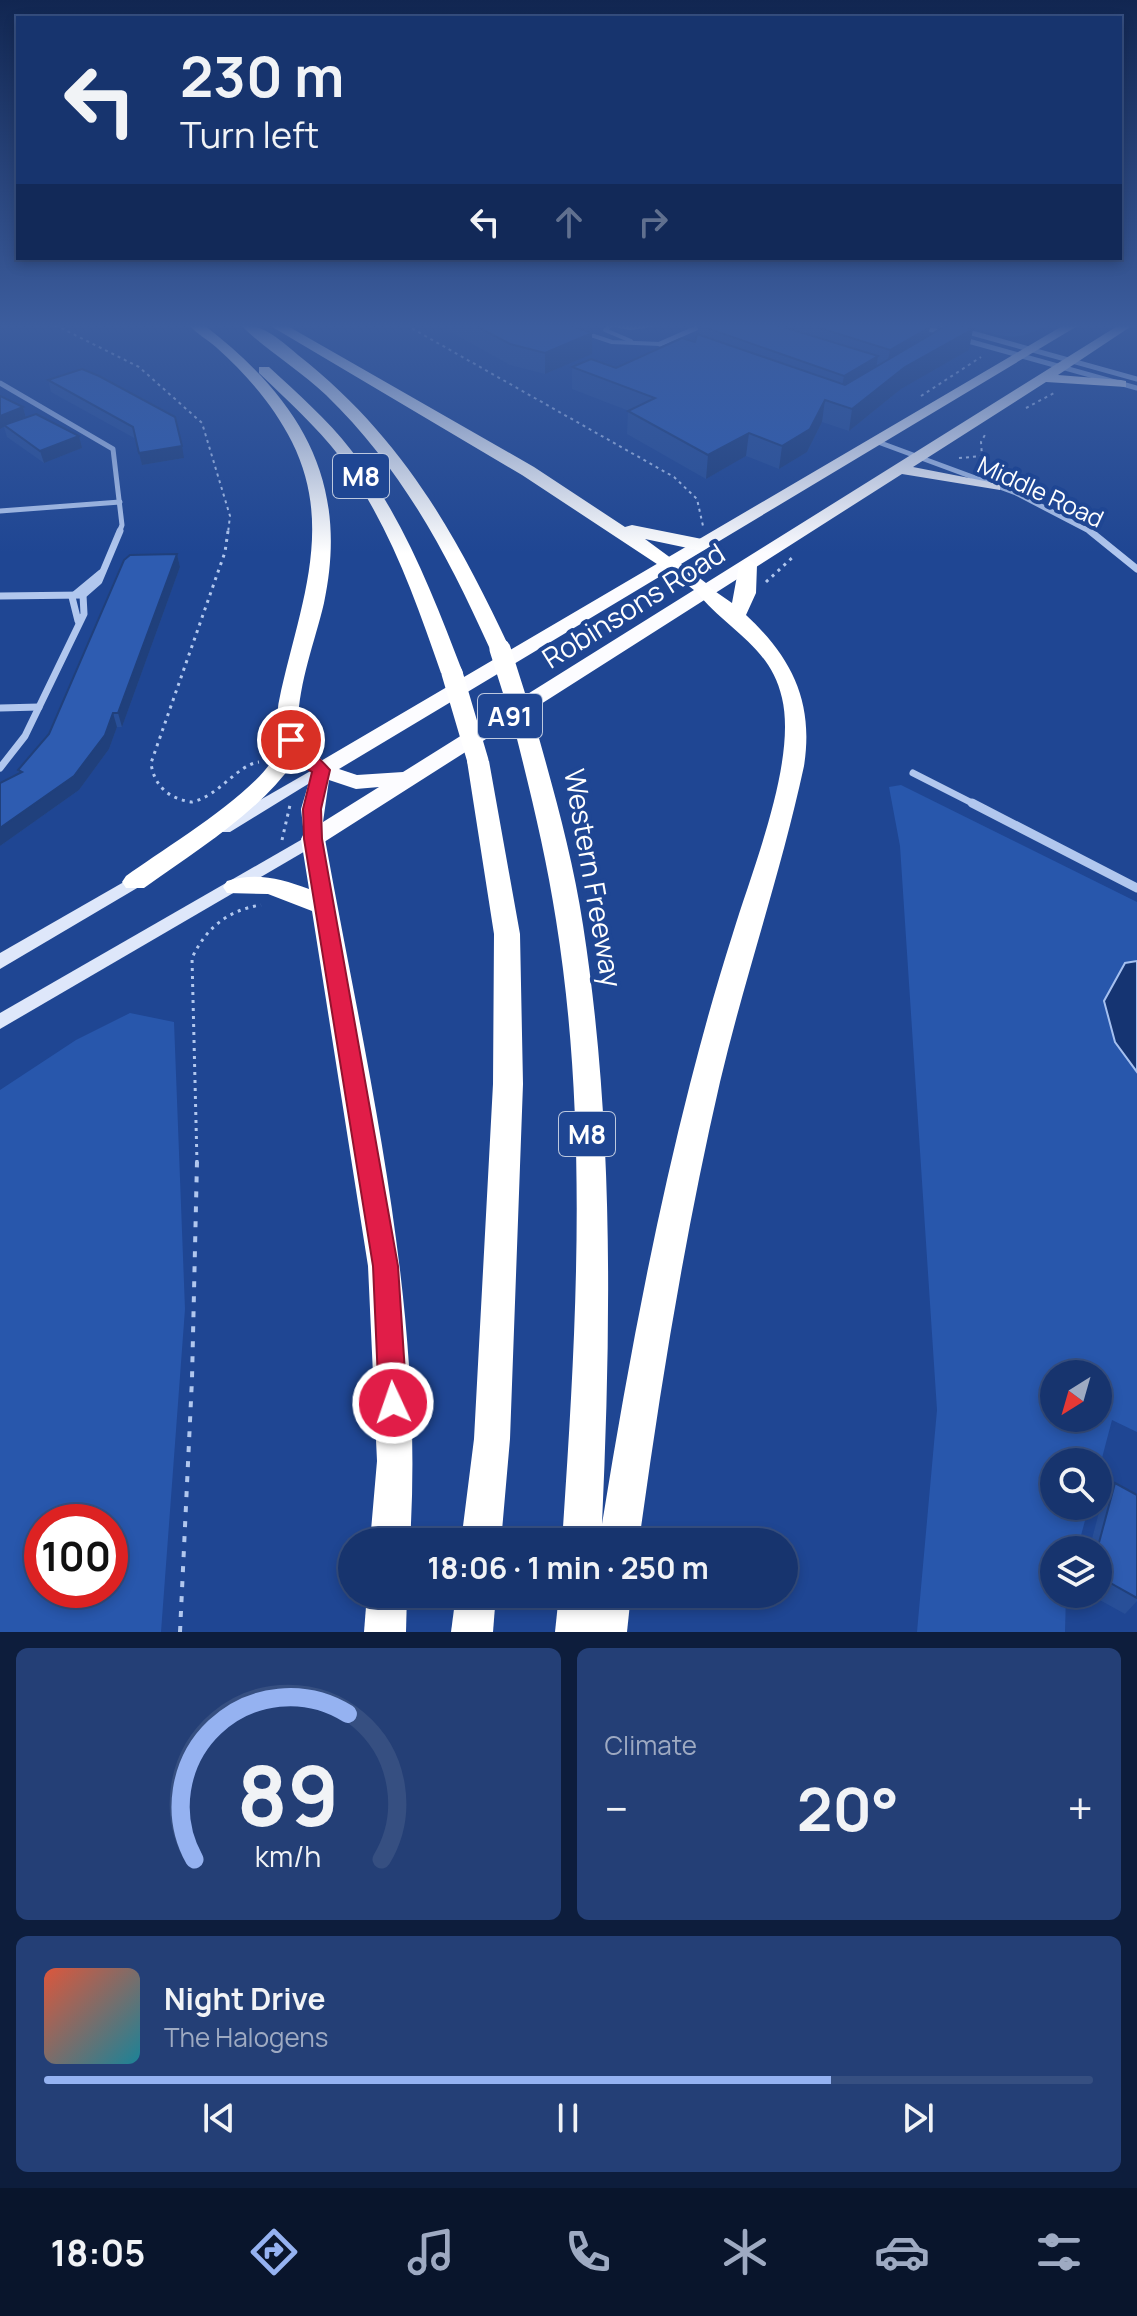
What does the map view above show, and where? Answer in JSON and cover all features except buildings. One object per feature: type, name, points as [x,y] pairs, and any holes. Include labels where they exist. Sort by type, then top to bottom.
[{"type":"highway","points":[[271,401],[311,465],[324,530],[320,564],[290,701],[287,727],[291,740],[304,758],[321,770],[366,783],[415,776]]},
{"type":"highway","name":"M8","points":[[294,401],[345,453],[375,496],[420,586],[452,673],[478,761],[507,934],[508,1084],[492,1439],[482,1528]]},
{"type":"highway","name":"Western Freeway","points":[[339,401],[354,414],[409,482],[445,535],[500,649],[554,837],[580,1013],[591,1189],[591,1399],[583,1528]]},
{"type":"highway","points":[[410,401],[587,509],[670,564],[736,615],[781,669],[796,713],[796,736],[772,846],[722,1017],[682,1173],[621,1528]]},
{"type":"highway","name":"Robinsons Road","points":[[321,770],[947,401]]},
{"type":"highway","name":"Robinsons Road","points":[[313,839],[900,469],[979,429],[1016,401]]},
{"type":"highway","points":[[955,465],[979,429]]},
{"type":"highway","points":[[900,469],[994,487]]},
{"type":"highway","points":[[587,509],[638,532],[702,545]]},
{"type":"highway","points":[[736,615],[746,593],[748,565]]},
{"type":"highway","points":[[135,882],[250,796],[288,758],[291,740]]},
{"type":"highway","points":[[321,770],[312,809],[313,839],[385,1266],[396,1461],[391,1528]]},
{"type":"highway","points":[[236,887],[270,885],[324,905]]},
{"type":"highway","points":[[385,1632],[386,1608]]},
{"type":"highway","points":[[472,1632],[475,1608]]},
{"type":"highway","points":[[576,1632],[578,1608]]},
{"type":"highway","points":[[606,1632],[609,1608]]},
{"type":"main road","name":"Robinsons Road","points":[[0,962],[321,770]]},
{"type":"main road","name":"Robinsons Road","points":[[0,1022],[236,887],[313,839]]},
{"type":"street","points":[[0,596],[76,595],[99,581],[122,525],[113,449],[32,401]]},
{"type":"street","points":[[42,418],[54,414]]},
{"type":"street","name":"Middle Road","points":[[878,442],[919,458],[955,465],[994,487],[1088,529],[1137,569]]},
{"type":"street","points":[[0,511],[120,502]]},
{"type":"street","points":[[0,768],[19,746],[86,609],[76,595]]},
{"type":"street","points":[[0,708],[39,707]]},
{"type":"street","points":[[913,773],[1137,888]]},
{"type":"path","points":[[538,401],[684,485],[701,505],[704,530],[677,532],[671,541]]},
{"type":"path","points":[[1022,410],[1038,401]]},
{"type":"path","points":[[955,465],[982,456],[979,429]]},
{"type":"shaded area","points":[[901,785],[1137,902],[1137,1432],[1112,1420],[1112,1360],[1040,1360],[1040,1432],[1109,1432],[1105,1448],[1040,1448],[1040,1520],[1085,1520],[1081,1536],[1040,1536],[1040,1608],[1066,1608],[1065,1632],[917,1632],[937,1410],[900,846],[889,787]]},
{"type":"shaded area","points":[[1137,961],[1137,1072],[1115,1042],[1104,1001],[1125,963]]},
{"type":"shaded area","points":[[130,1013],[174,1022],[185,1309],[161,1632],[0,1632],[0,1090],[76,1040]]},
{"type":"route","points":[[291,740],[304,758],[321,770],[312,809],[313,839],[385,1266],[393,1403]]}]
